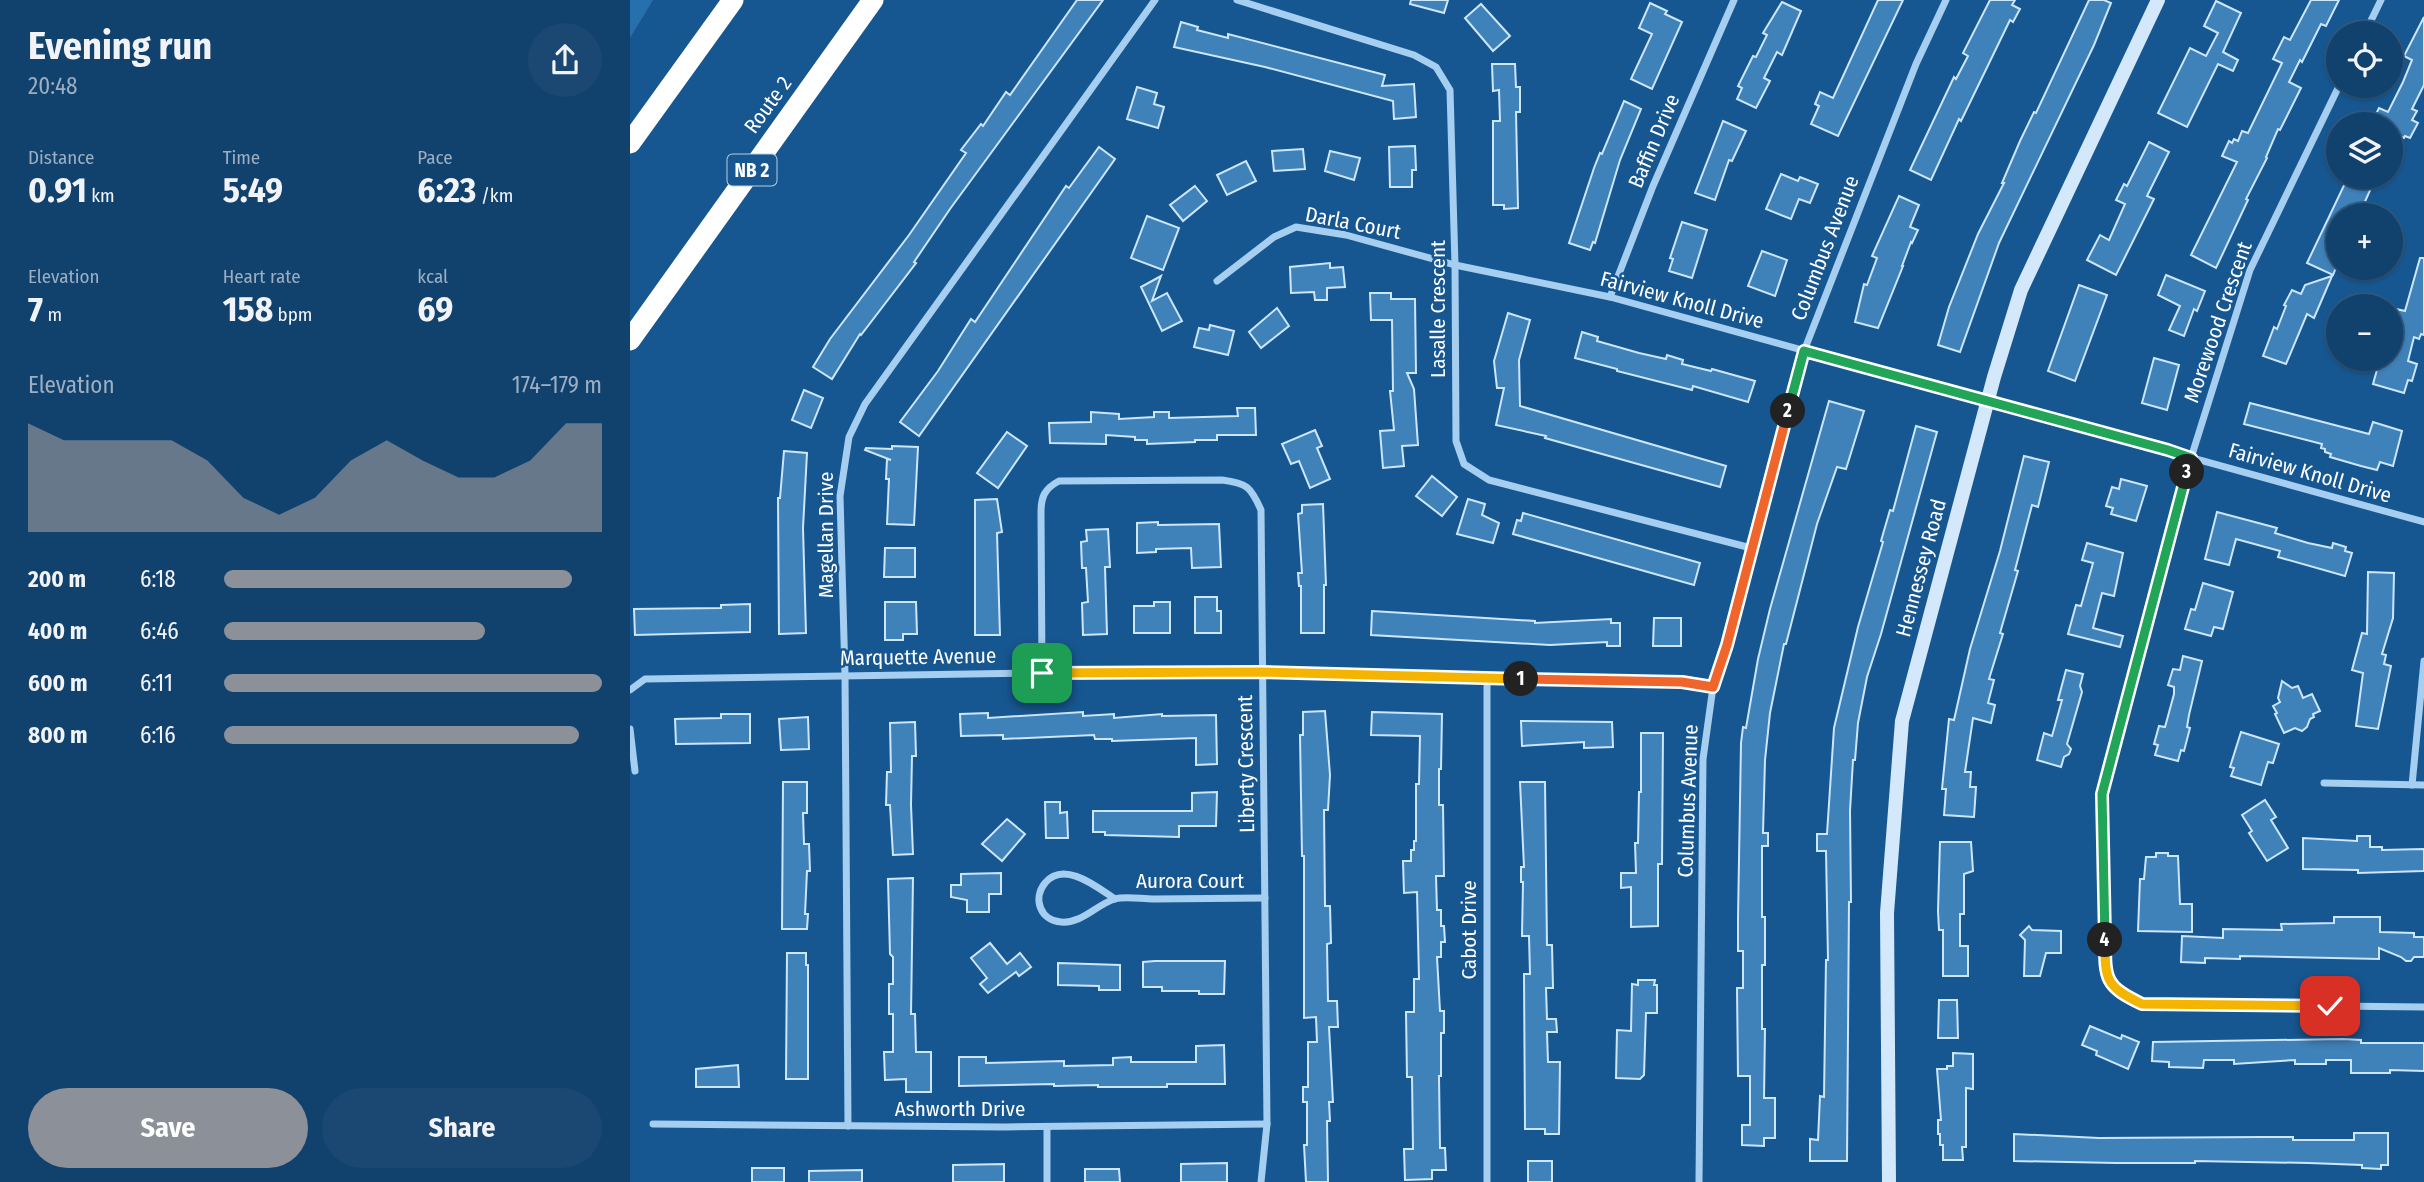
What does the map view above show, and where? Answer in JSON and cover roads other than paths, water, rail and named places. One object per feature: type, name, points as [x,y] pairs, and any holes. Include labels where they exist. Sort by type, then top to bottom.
[{"type":"highway","points":[[630,143],[733,0]]},
{"type":"highway","name":"Route 2","points":[[630,340],[873,0]]},
{"type":"street","name":"Magellan Drive","points":[[848,1126],[845,676],[840,496],[849,437],[866,404],[1156,0]]},
{"type":"street","name":"Lasalle Crescent","points":[[1237,0],[1414,55],[1436,67],[1450,90],[1456,441],[1464,464],[1489,480],[1751,548]]},
{"type":"street","name":"Baffin Drive","points":[[1610,297],[1653,186],[1734,0]]},
{"type":"street","name":"Columbus Avenue","points":[[1699,1182],[1703,759],[1713,687],[1727,645],[1804,351],[1916,64],[1946,0]]},
{"type":"street","name":"Hennessey Road","points":[[1889,1182],[1888,913],[1902,721],[2021,290],[2158,0]]},
{"type":"street","points":[[2371,21],[2381,0]]},
{"type":"street","name":"Morewood Crescent","points":[[2333,98],[2250,270],[2191,458],[2102,794],[2105,967],[2109,982],[2120,993],[2142,1004],[2424,1007]]},
{"type":"street","name":"Darla Court","points":[[1217,281],[1275,237],[1296,227],[1346,234],[1455,265]]},
{"type":"street","name":"Fairview Knoll Drive","points":[[1455,265],[1610,297],[2424,522]]},
{"type":"street","name":"Liberty Crescent","points":[[1042,673],[1041,497],[1048,486],[1059,481],[1222,480],[1242,483],[1254,494],[1261,510],[1265,898],[1267,1124],[1261,1182]]},
{"type":"street","points":[[2413,785],[2424,661]]},
{"type":"street","name":"Marquette Avenue","points":[[630,690],[645,679],[1262,672],[1682,682],[1713,687]]},
{"type":"street","name":"Cabot Drive","points":[[1487,678],[1487,1182]]},
{"type":"street","points":[[630,729],[635,771]]},
{"type":"street","points":[[2324,783],[2424,785]]},
{"type":"street","name":"Aurora Court","points":[[1115,899],[1068,874],[1055,875],[1046,881],[1040,890],[1038,902],[1045,916],[1060,923],[1074,920],[1115,899],[1265,898]]},
{"type":"street","name":"Ashworth Drive","points":[[653,1124],[1047,1127],[1267,1124]]},
{"type":"street","points":[[1047,1127],[1047,1182]]}]
